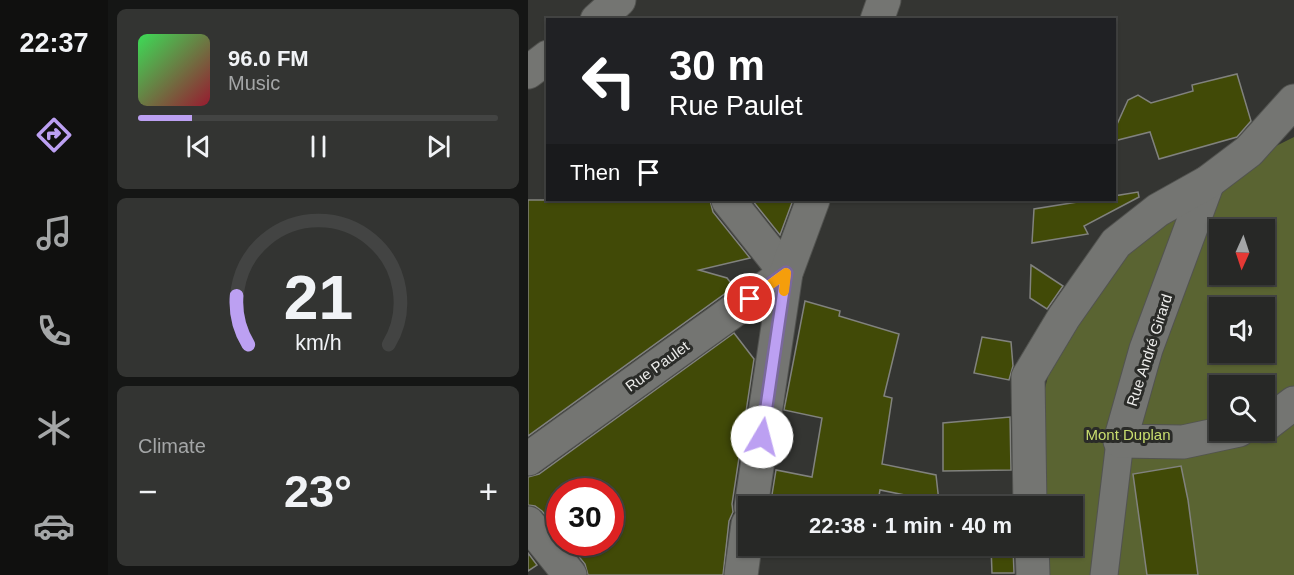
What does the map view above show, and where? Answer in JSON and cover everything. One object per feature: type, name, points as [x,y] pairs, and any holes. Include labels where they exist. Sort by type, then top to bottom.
[{"type":"street","points":[[599,18],[619,0]]},
{"type":"street","points":[[878,18],[884,0]]},
{"type":"street","points":[[528,72],[546,58]]},
{"type":"street","points":[[1030,496],[1028,377],[1064,317],[1116,243],[1158,210],[1208,182],[1249,151],[1294,101]]},
{"type":"street","name":"Rue André Girard","points":[[1120,441],[1146,349],[1208,182]]},
{"type":"street","points":[[729,201],[786,273]]},
{"type":"street","points":[[753,496],[786,273],[813,201]]},
{"type":"street","name":"Rue Paulet","points":[[528,459],[786,273]]},
{"type":"street","points":[[1275,418],[1294,403]]},
{"type":"street","points":[[1104,575],[1120,441],[1183,442],[1209,436]]},
{"type":"street","points":[[528,524],[570,575]]},
{"type":"street","points":[[741,575],[744,556]]},
{"type":"street","points":[[1032,556],[1033,575]]},
{"type":"green space","name":"Mont Duplan","points":[[1294,137],[1294,575],[1043,575],[1042,556],[1083,556],[1083,496],[1039,496],[1037,421],[1049,372],[1118,258],[1264,152]]},
{"type":"building","points":[[1237,74],[1251,121],[1237,137],[1159,159],[1150,132],[1116,140],[1116,127],[1128,100],[1138,95],[1151,103],[1193,91],[1192,85]]},
{"type":"building","points":[[1138,192],[1139,197],[1084,226],[1088,234],[1032,243],[1034,209],[1084,201],[1116,201],[1116,196]]},
{"type":"building","points":[[528,200],[710,201],[713,212],[750,258],[699,270],[727,278],[734,287],[528,436]]},
{"type":"building","points":[[753,201],[793,201],[780,235]]},
{"type":"building","points":[[1031,265],[1063,286],[1047,309],[1030,298]]},
{"type":"building","points":[[805,301],[840,311],[839,316],[899,334],[884,396],[892,398],[882,464],[936,475],[938,496],[910,496],[880,490],[879,496],[772,496],[776,470],[812,477],[822,418],[784,410]]},
{"type":"building","points":[[734,333],[754,359],[723,575],[588,575],[585,564],[579,556],[624,556],[624,478],[546,478],[546,516],[535,506],[528,505],[528,477],[539,474]]},
{"type":"building","points":[[982,337],[1011,342],[1013,366],[1009,380],[974,373]]},
{"type":"building","points":[[1010,417],[1011,470],[943,471],[943,423]]},
{"type":"building","points":[[1181,466],[1198,575],[1147,575],[1133,474]]},
{"type":"building","points":[[528,553],[537,565],[528,571]]},
{"type":"building","points":[[991,556],[1013,556],[1014,573],[992,573]]},
{"type":"slow traffic","points":[[767,287],[786,273],[784,291]]},
{"type":"route","points":[[750,299],[786,273],[762,437]]}]
